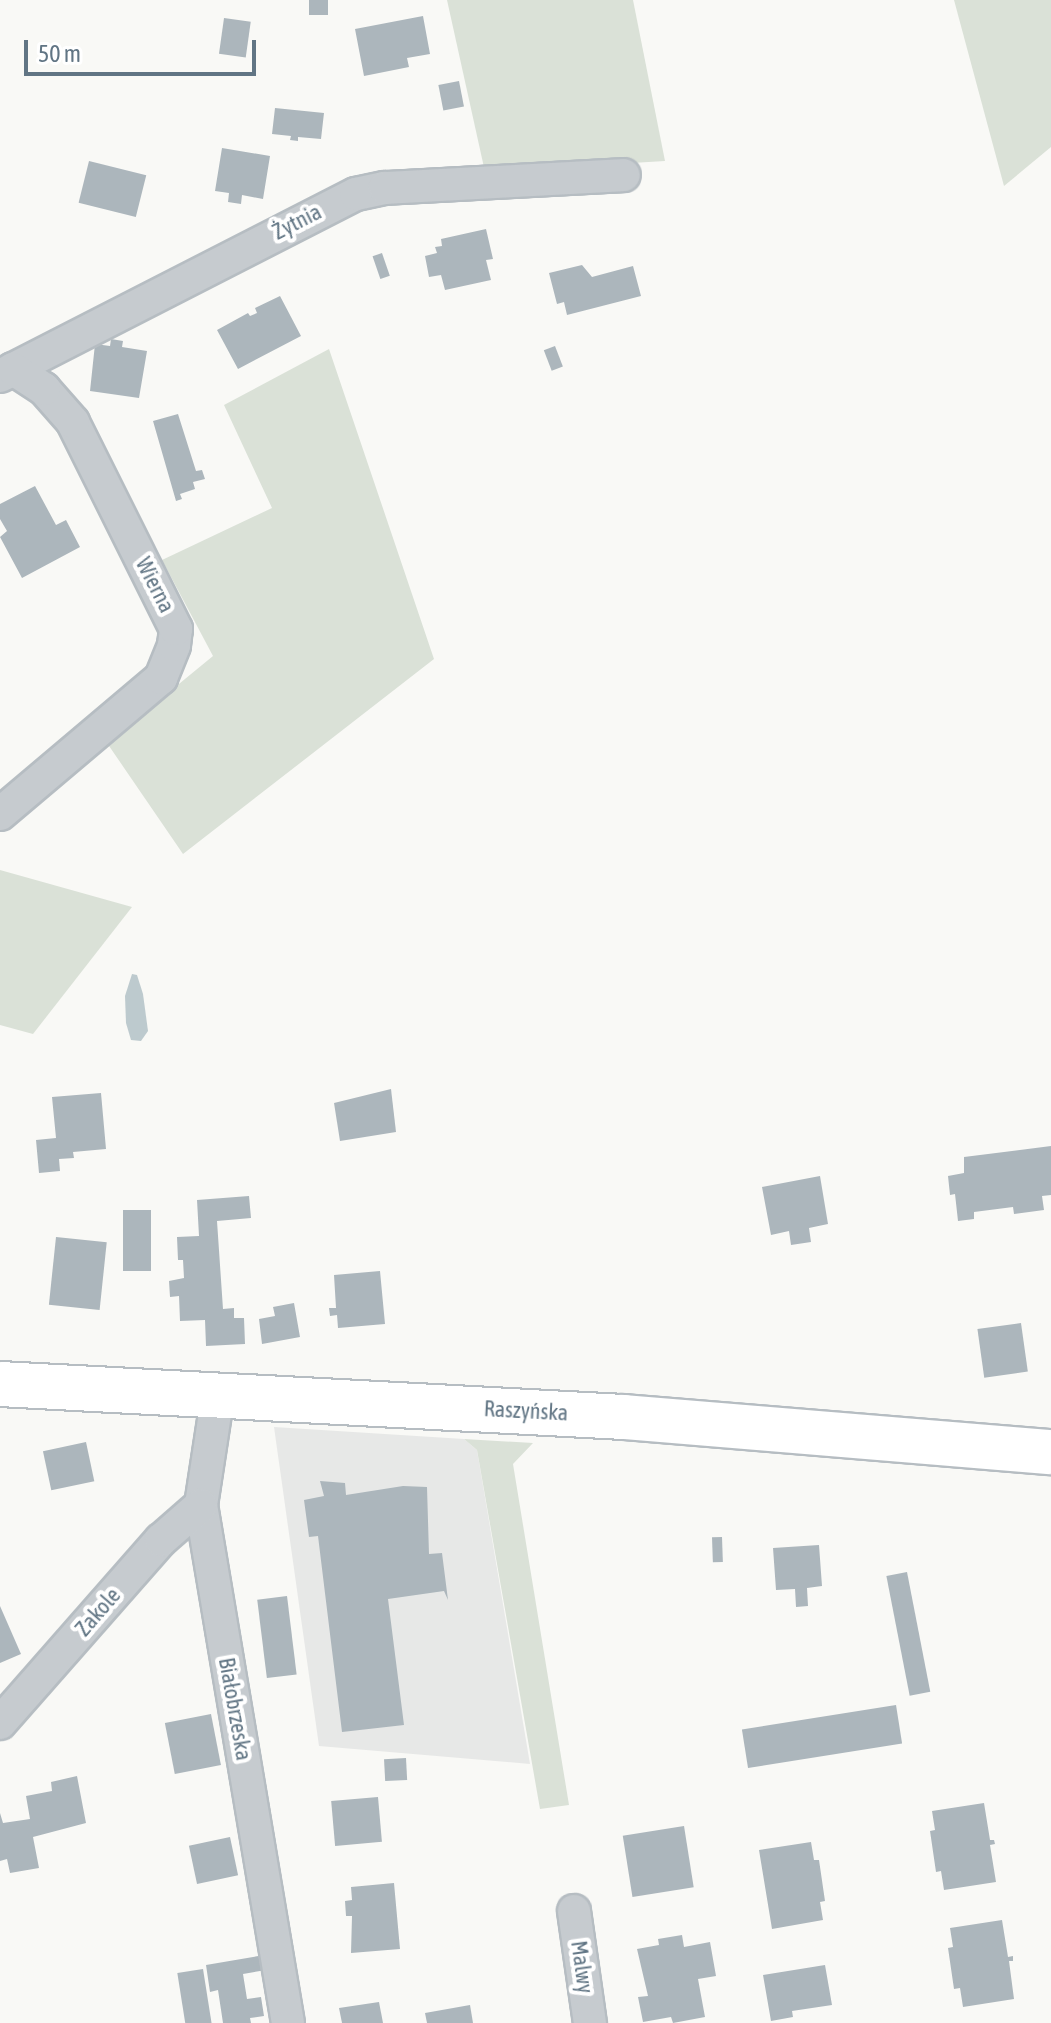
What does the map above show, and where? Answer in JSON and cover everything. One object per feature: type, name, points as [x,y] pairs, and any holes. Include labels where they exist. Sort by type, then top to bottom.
[{"type":"street","name":"Żytnia","points":[[6,373],[356,194],[385,188],[624,175]]},
{"type":"street","name":"Wierna","points":[[0,814],[161,678],[174,645],[176,629],[73,422],[44,389],[6,373]]},
{"type":"street","name":"Raszyńska","points":[[0,1384],[623,1417],[1051,1452]]},
{"type":"street","name":"Białobrzeska","points":[[218,1394],[201,1505],[288,2023]]},
{"type":"street","name":"Zakole","points":[[0,1723],[161,1540],[201,1505]]},
{"type":"street","name":"Malwy","points":[[574,1911],[590,2023]]},
{"type":"shaded area","points":[[447,0],[633,0],[665,161],[485,172]]},
{"type":"shaded area","points":[[954,0],[1051,0],[1051,147],[1004,186]]},
{"type":"shaded area","points":[[329,349],[434,659],[183,854],[107,743],[213,656],[162,560],[272,508],[224,405]]},
{"type":"shaded area","points":[[0,870],[132,907],[33,1034],[0,1025]]},
{"type":"shaded area","points":[[132,974],[137,975],[143,994],[148,1031],[141,1041],[131,1040],[126,1023],[125,996]]},
{"type":"shaded area","points":[[274,1427],[464,1439],[477,1450],[530,1764],[319,1746]]},
{"type":"shaded area","points":[[464,1439],[533,1443],[513,1464],[569,1805],[540,1809],[477,1450]]},
{"type":"building","points":[[309,0],[328,0],[328,15],[309,15]]},
{"type":"building","points":[[423,16],[430,54],[407,58],[409,67],[364,76],[355,29]]},
{"type":"building","points":[[224,18],[251,22],[246,57],[219,54]]},
{"type":"building","points":[[459,81],[464,107],[443,111],[438,85]]},
{"type":"building","points":[[275,108],[324,113],[321,139],[298,137],[298,141],[290,140],[291,136],[272,134]]},
{"type":"building","points":[[222,148],[270,156],[263,199],[242,195],[241,204],[228,202],[229,193],[215,191]]},
{"type":"building","points":[[89,161],[146,175],[136,217],[79,203]]},
{"type":"building","points":[[486,229],[493,259],[486,260],[491,280],[445,290],[441,275],[429,277],[425,256],[437,253],[435,247],[442,246],[441,239]]},
{"type":"building","points":[[382,253],[390,276],[380,279],[373,256]]},
{"type":"building","points":[[582,265],[592,277],[633,266],[641,296],[567,315],[564,302],[557,304],[549,273]]},
{"type":"building","points":[[280,296],[301,336],[238,369],[217,330],[248,313],[250,316],[257,313],[255,308]]},
{"type":"building","points":[[111,339],[123,341],[122,347],[147,351],[139,398],[90,391],[95,344],[110,346]]},
{"type":"building","points":[[555,346],[563,367],[552,371],[544,350]]},
{"type":"building","points":[[178,414],[196,471],[202,470],[205,479],[193,482],[195,489],[180,494],[182,499],[176,501],[153,421]]},
{"type":"building","points":[[35,486],[56,525],[66,520],[80,547],[22,578],[0,537],[7,531],[0,519],[0,504]]},
{"type":"building","points":[[391,1089],[396,1132],[340,1141],[334,1103]]},
{"type":"building","points":[[101,1093],[106,1149],[73,1152],[74,1158],[59,1159],[60,1171],[39,1173],[36,1140],[56,1138],[52,1097]]},
{"type":"building","points":[[1051,1146],[1051,1195],[1042,1196],[1044,1210],[1014,1214],[1013,1207],[974,1212],[974,1219],[958,1221],[955,1194],[950,1195],[948,1176],[964,1173],[964,1157]]},
{"type":"building","points":[[820,1176],[828,1224],[809,1228],[811,1242],[791,1245],[789,1231],[771,1235],[762,1187]]},
{"type":"building","points":[[249,1196],[251,1218],[217,1221],[223,1309],[234,1308],[234,1318],[244,1318],[245,1344],[206,1346],[205,1320],[180,1321],[179,1296],[170,1297],[169,1281],[184,1278],[183,1260],[178,1260],[177,1237],[199,1236],[197,1200]]},
{"type":"building","points":[[123,1210],[151,1210],[151,1271],[123,1271]]},
{"type":"building","points":[[56,1237],[107,1242],[100,1310],[49,1305]]},
{"type":"building","points":[[380,1271],[385,1324],[338,1328],[337,1315],[330,1316],[329,1308],[336,1308],[334,1275]]},
{"type":"building","points":[[294,1303],[300,1337],[262,1344],[259,1319],[275,1316],[273,1307]]},
{"type":"building","points":[[1021,1323],[1028,1372],[984,1378],[977,1329]]},
{"type":"building","points":[[86,1442],[94,1481],[51,1490],[43,1451]]},
{"type":"building","points":[[320,1481],[345,1483],[346,1495],[403,1486],[427,1487],[429,1554],[442,1553],[448,1600],[444,1591],[388,1599],[404,1725],[342,1732],[318,1536],[309,1537],[304,1500],[324,1496]]},
{"type":"building","points":[[712,1537],[722,1537],[723,1562],[713,1562]]},
{"type":"building","points":[[819,1545],[822,1586],[807,1588],[808,1606],[796,1607],[795,1589],[776,1590],[773,1548]]},
{"type":"building","points":[[907,1572],[930,1692],[910,1696],[886,1576]]},
{"type":"building","points":[[287,1596],[297,1674],[267,1678],[257,1600]]},
{"type":"building","points":[[0,1606],[21,1654],[0,1663]]},
{"type":"building","points":[[896,1705],[902,1744],[748,1768],[742,1729]]},
{"type":"building","points":[[211,1714],[221,1765],[175,1774],[165,1723]]},
{"type":"building","points":[[406,1758],[407,1780],[385,1781],[384,1759]]},
{"type":"building","points":[[77,1776],[86,1823],[33,1837],[39,1868],[10,1873],[7,1859],[0,1861],[0,1813],[3,1823],[30,1819],[26,1796],[52,1791],[51,1782]]},
{"type":"building","points":[[378,1797],[382,1842],[335,1846],[331,1801]]},
{"type":"building","points":[[984,1803],[990,1840],[994,1840],[995,1844],[990,1845],[996,1882],[944,1890],[941,1871],[936,1872],[930,1831],[935,1830],[932,1811]]},
{"type":"building","points":[[684,1826],[694,1887],[632,1897],[623,1836]]},
{"type":"building","points":[[230,1837],[238,1875],[197,1884],[189,1846]]},
{"type":"building","points":[[811,1842],[814,1860],[819,1860],[825,1901],[820,1902],[823,1920],[772,1929],[759,1850]]},
{"type":"building","points":[[394,1883],[400,1949],[351,1953],[352,1916],[346,1916],[345,1901],[352,1900],[351,1887]]},
{"type":"building","points":[[1002,1920],[1008,1957],[1013,1956],[1013,1961],[1009,1961],[1014,1999],[963,2007],[960,1988],[954,1989],[948,1948],[953,1947],[950,1928]]},
{"type":"building","points":[[682,1935],[684,1947],[710,1942],[716,1976],[698,1979],[705,2017],[673,2023],[671,2017],[643,2022],[638,1997],[648,1996],[637,1949],[659,1945],[658,1939]]},
{"type":"building","points":[[264,1955],[266,1970],[243,1974],[247,1999],[261,1997],[264,2016],[250,2018],[251,2023],[223,2023],[218,1990],[210,1992],[206,1965]]},
{"type":"building","points":[[825,1965],[832,2005],[792,2011],[793,2017],[771,2021],[763,1975]]},
{"type":"building","points":[[203,1969],[212,2023],[185,2023],[177,1973]]},
{"type":"building","points":[[379,2002],[383,2023],[342,2023],[339,2008]]},
{"type":"building","points":[[470,2005],[473,2023],[427,2023],[425,2013]]}]
